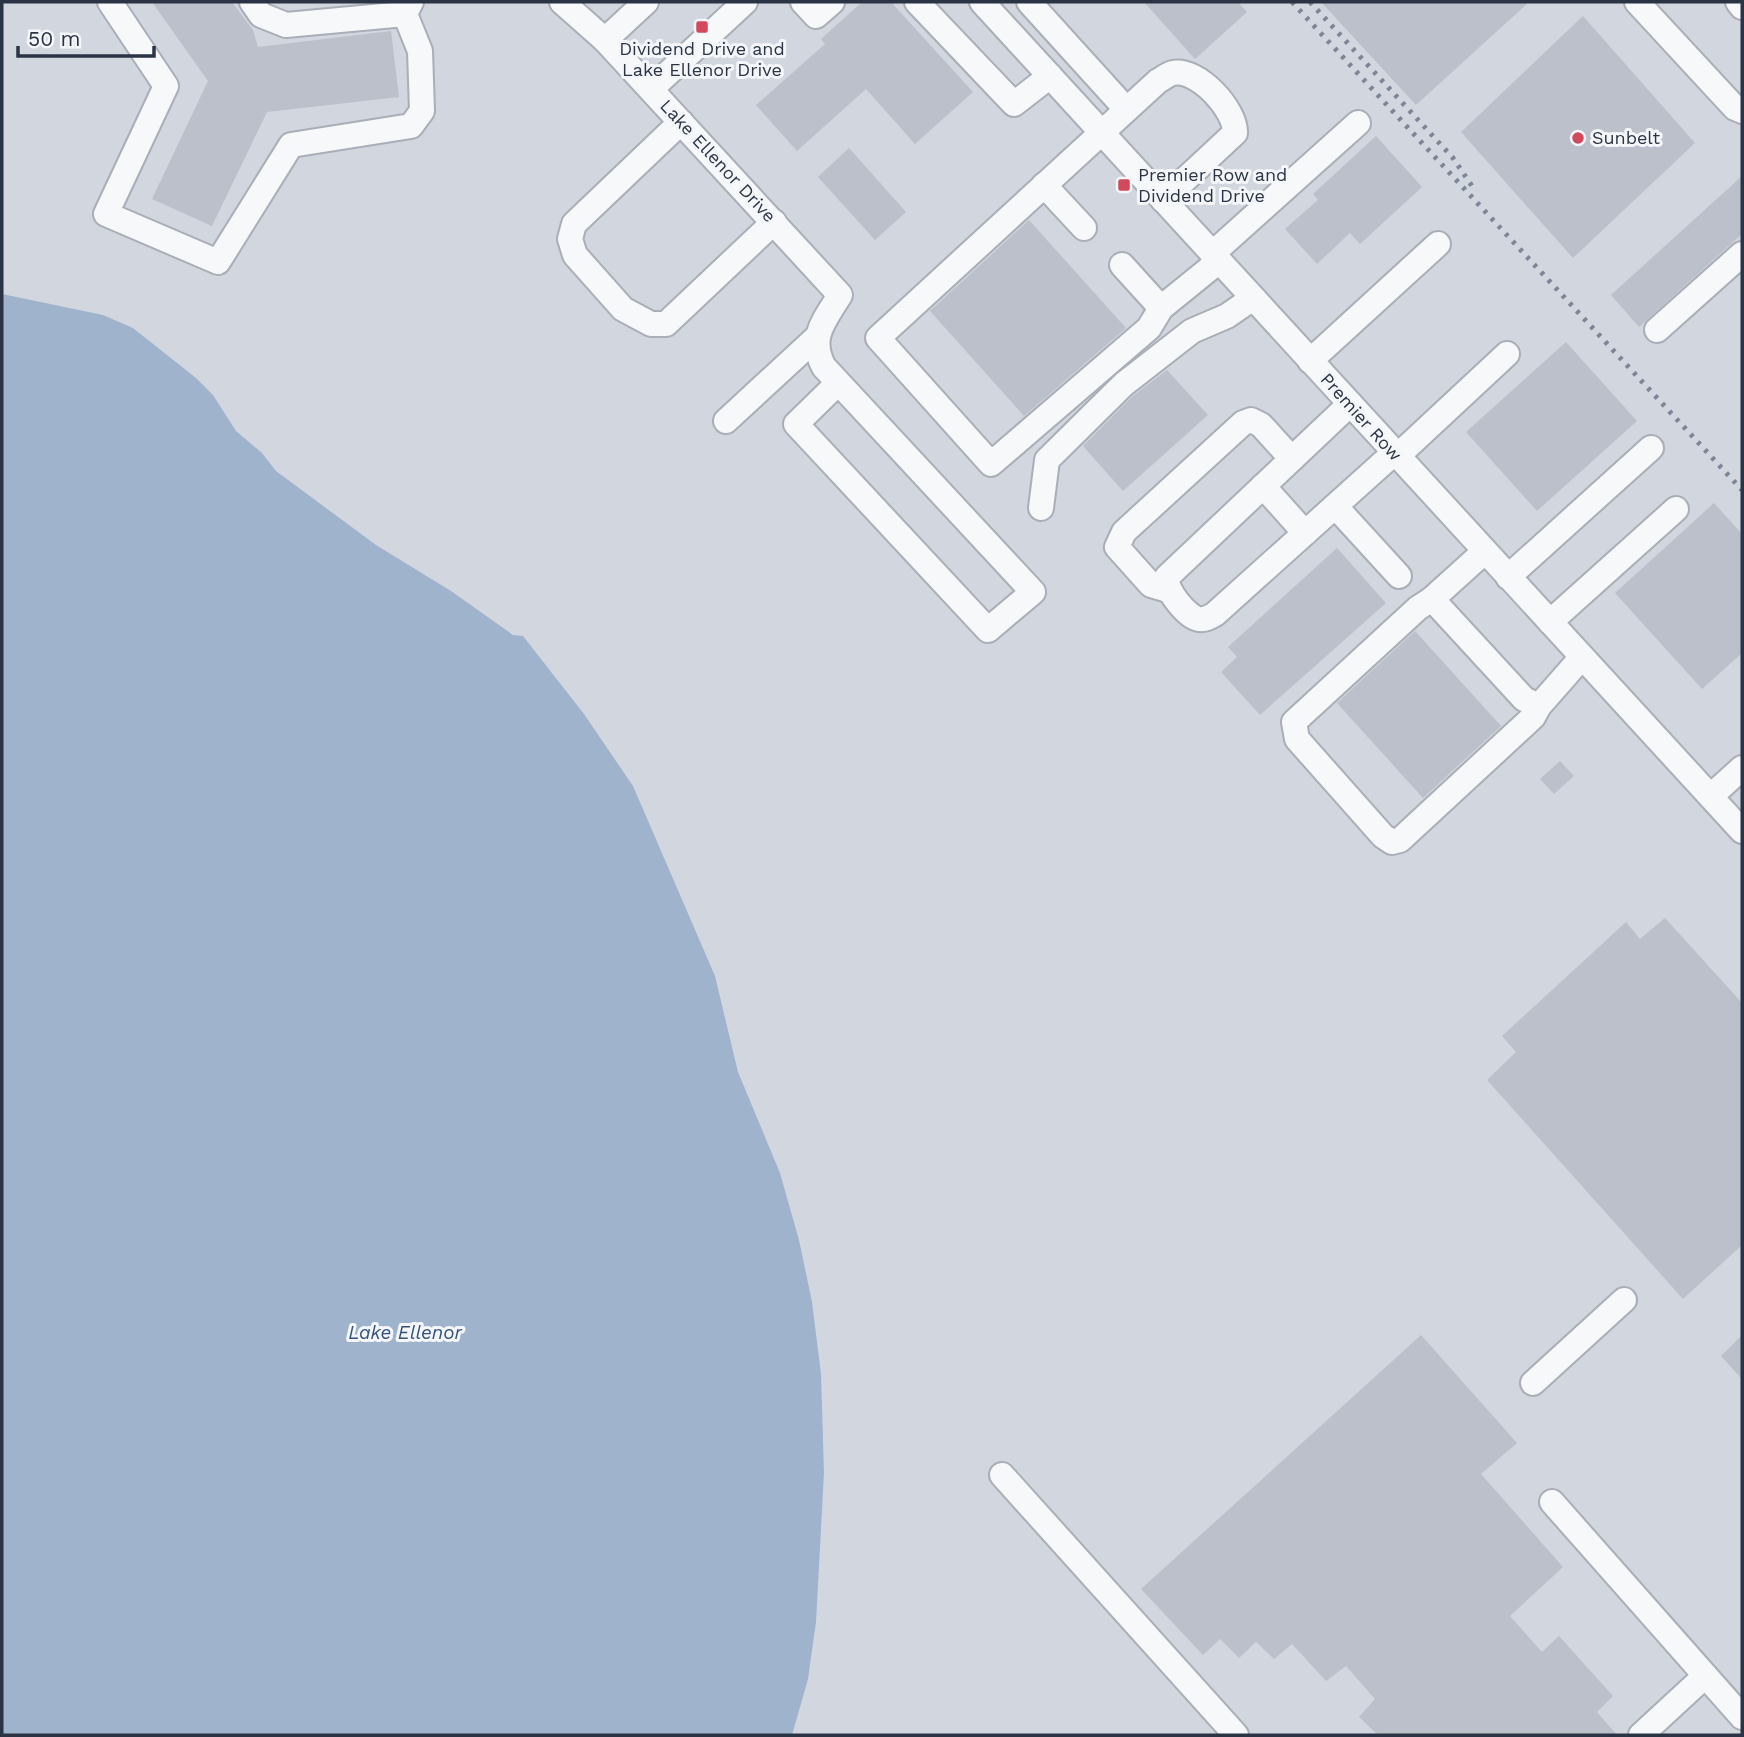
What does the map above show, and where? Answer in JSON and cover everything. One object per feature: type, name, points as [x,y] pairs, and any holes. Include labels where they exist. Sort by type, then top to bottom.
[{"type":"street","points":[[110,2],[166,86],[106,214],[218,262],[291,145],[411,126],[422,111],[420,51],[408,8],[286,25],[261,15],[251,2]]},
{"type":"street","name":"Lake Ellenor Drive","points":[[562,2],[605,40],[840,295],[817,337]]},
{"type":"street","points":[[605,40],[646,2]]},
{"type":"street","points":[[651,89],[744,2]]},
{"type":"street","points":[[803,2],[816,16],[832,2]]},
{"type":"street","points":[[917,2],[1014,104],[1050,76]]},
{"type":"street","name":"Premier Row","points":[[982,2],[1742,831]]},
{"type":"street","points":[[1028,2],[1126,109]]},
{"type":"street","points":[[1637,2],[1735,108],[1742,111]]},
{"type":"street","points":[[1738,2],[1742,6]]},
{"type":"street","points":[[1163,200],[1235,133],[1236,121],[1218,98],[1186,74],[1172,73],[1158,81],[878,338],[991,464],[1149,328],[1161,308],[1358,123]]},
{"type":"street","points":[[681,122],[574,224],[570,239],[575,255],[623,309],[651,324],[666,324],[774,222]]},
{"type":"street","points":[[1044,186],[1084,228]]},
{"type":"street","points":[[1310,361],[1438,244]]},
{"type":"street","points":[[1657,330],[1742,254]]},
{"type":"street","points":[[1122,265],[1161,308]]},
{"type":"street","points":[[1041,508],[1047,460],[1124,384],[1192,331],[1227,316],[1253,298]]},
{"type":"street","points":[[817,337],[815,350],[838,384],[1032,592],[988,630],[796,424],[838,384]]},
{"type":"street","points":[[726,421],[817,337]]},
{"type":"street","points":[[1292,459],[1261,425],[1251,420],[1242,423],[1124,532],[1117,547],[1151,585],[1168,590],[1194,618],[1207,618],[1394,453],[1405,449],[1507,354]]},
{"type":"street","points":[[1168,590],[1167,577],[1172,570],[1350,404]]},
{"type":"street","points":[[1508,577],[1651,448]]},
{"type":"street","points":[[1263,486],[1305,533]]},
{"type":"street","points":[[1335,506],[1399,576]]},
{"type":"street","points":[[1550,622],[1676,509]]},
{"type":"street","points":[[1484,552],[1432,599],[1418,608],[1294,722],[1297,739],[1383,836],[1392,842],[1400,840],[1533,717],[1539,706],[1582,657]]},
{"type":"street","points":[[1432,599],[1524,699],[1539,706]]},
{"type":"street","points":[[1711,796],[1742,768]]},
{"type":"street","points":[[1533,1383],[1625,1300]]},
{"type":"street","points":[[1002,1475],[1236,1735]]},
{"type":"street","points":[[1552,1502],[1742,1717]]},
{"type":"street","points":[[1641,1735],[1705,1676]]},
{"type":"shaded area","points":[[2,2],[1742,2],[1742,1735],[711,1735],[2,436]]},
{"type":"water","name":"Lake Ellenor","points":[[2,294],[103,315],[133,328],[196,378],[213,395],[236,431],[262,453],[276,471],[376,545],[451,591],[513,635],[523,636],[584,714],[633,786],[715,976],[738,1072],[780,1173],[799,1240],[812,1302],[821,1374],[824,1473],[816,1622],[808,1679],[792,1735],[2,1735]]},
{"type":"building","points":[[152,2],[232,2],[253,30],[258,47],[391,31],[399,97],[267,112],[212,226],[152,199],[208,81]]},
{"type":"building","points":[[862,2],[891,2],[973,92],[915,144],[866,89],[797,151],[756,105],[825,44],[821,39]]},
{"type":"building","points":[[1144,2],[1238,2],[1247,12],[1195,59]]},
{"type":"building","points":[[1321,2],[1529,2],[1416,105]]},
{"type":"building","name":"Sunbelt","points":[[1583,16],[1695,143],[1573,258],[1461,132]]},
{"type":"building","points":[[1376,136],[1422,187],[1360,244],[1350,233],[1317,264],[1285,229],[1318,200],[1313,194]]},
{"type":"building","points":[[849,148],[906,212],[875,240],[818,177]]},
{"type":"building","points":[[1742,176],[1742,234],[1639,327],[1611,295]]},
{"type":"building","points":[[1029,220],[1126,328],[1024,416],[930,311]]},
{"type":"building","points":[[1566,342],[1637,421],[1537,511],[1466,432]]},
{"type":"building","points":[[1167,370],[1208,415],[1123,491],[1083,446],[1134,395]]},
{"type":"building","points":[[1714,503],[1742,534],[1742,653],[1702,689],[1615,593]]},
{"type":"building","points":[[1337,548],[1386,603],[1260,715],[1221,672],[1237,657],[1228,647]]},
{"type":"building","points":[[1415,631],[1501,726],[1423,798],[1337,703]]},
{"type":"building","points":[[1560,761],[1574,776],[1554,794],[1540,779]]},
{"type":"building","points":[[1665,918],[1742,1003],[1742,1245],[1683,1299],[1487,1080],[1516,1052],[1502,1036],[1626,922],[1640,939]]},
{"type":"building","points":[[1421,1335],[1517,1443],[1481,1474],[1563,1567],[1510,1616],[1542,1652],[1559,1636],[1613,1696],[1597,1712],[1617,1735],[1378,1735],[1359,1717],[1375,1699],[1346,1666],[1326,1681],[1292,1644],[1274,1659],[1256,1642],[1239,1658],[1220,1639],[1203,1655],[1141,1589]]},
{"type":"building","points":[[1742,1335],[1742,1379],[1721,1356]]},
{"type":"railway","points":[[1292,2],[1742,490]]},
{"type":"railway","points":[[1310,2],[1453,158],[1474,189]]},
{"type":"place","name":"Dividend Drive and Lake Ellenor Drive","points":[[702,27]]},
{"type":"place","name":"Sunbelt","points":[[1578,138]]},
{"type":"place","name":"Premier Row and Dividend Drive","points":[[1124,185]]}]
